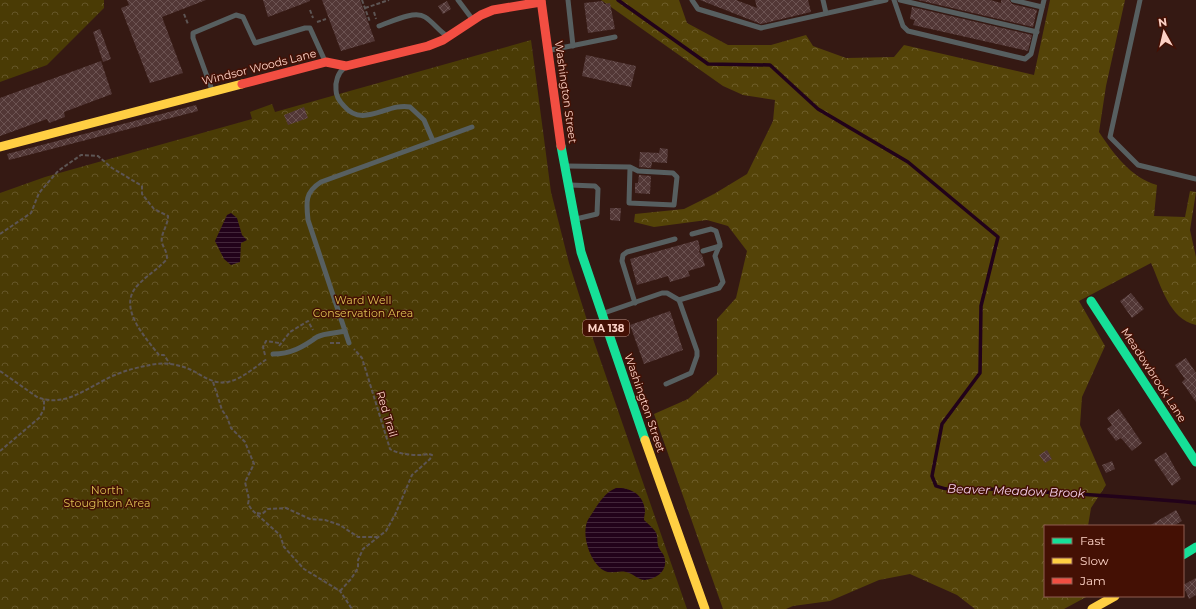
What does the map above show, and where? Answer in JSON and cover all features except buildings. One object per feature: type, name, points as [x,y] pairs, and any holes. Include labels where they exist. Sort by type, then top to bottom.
[{"type":"street","name":"Windsor Woods Lane","points":[[0,147],[326,62],[346,66],[428,46],[448,37],[474,20],[493,10],[541,1]]},
{"type":"street","name":"Washington Street","points":[[541,1],[567,185],[581,252],[601,314],[705,609]]},
{"type":"street","name":"Meadowbrook Lane","points":[[1091,301],[1196,462]]},
{"type":"street","points":[[1184,554],[1196,547]]},
{"type":"street","points":[[1092,609],[1113,597]]},
{"type":"lane","points":[[458,0],[474,20]]},
{"type":"lane","points":[[568,0],[573,46]]},
{"type":"lane","points":[[692,0],[698,9],[761,28],[886,0]]},
{"type":"lane","points":[[823,0],[826,13]]},
{"type":"lane","points":[[894,0],[903,26],[908,31],[1022,58],[1030,56],[1044,0]]},
{"type":"lane","points":[[900,0],[1036,32]]},
{"type":"lane","points":[[1013,0],[1042,7]]},
{"type":"lane","points":[[1140,0],[1110,137],[1138,165],[1196,179]]},
{"type":"lane","points":[[213,91],[193,38],[194,32],[236,15],[243,17],[254,43],[305,28],[310,28],[326,62]]},
{"type":"lane","points":[[378,24],[419,15],[426,18],[448,37]]},
{"type":"lane","points":[[548,51],[615,37]]},
{"type":"lane","points":[[346,66],[339,74],[336,90],[339,100],[346,110],[353,114],[365,116],[396,106],[410,107],[424,120],[433,141]]},
{"type":"lane","points":[[348,344],[308,220],[307,200],[310,190],[321,182],[472,127]]},
{"type":"lane","points":[[564,166],[630,167],[638,171],[676,174],[674,205],[629,203],[630,167]]},
{"type":"lane","points":[[567,185],[595,186],[598,189],[597,214],[573,219]]},
{"type":"lane","points":[[679,300],[721,286],[723,280],[715,256],[720,246],[715,230],[692,234]]},
{"type":"lane","points":[[635,303],[622,260],[623,255],[627,252],[675,240]]},
{"type":"lane","points":[[703,251],[720,246]]},
{"type":"lane","points":[[601,314],[665,293],[679,300],[698,354],[691,373],[666,384]]},
{"type":"lane","points":[[273,354],[284,353],[301,348],[318,337],[345,331]]},
{"type":"path","points":[[362,0],[370,22]]},
{"type":"path","points":[[365,8],[389,0]]},
{"type":"path","points":[[310,10],[313,18]]},
{"type":"path","points":[[374,12],[378,24]]},
{"type":"path","points":[[184,14],[188,24]]},
{"type":"path","points":[[317,22],[326,19]]},
{"type":"path","points":[[0,234],[30,213],[39,193],[58,171],[81,155],[98,156],[112,168],[142,186],[142,194],[154,209],[168,216],[168,223],[163,235],[162,243],[167,251],[167,259],[155,272],[136,287],[130,301],[133,320],[159,355],[164,355],[170,364]]},
{"type":"path","points":[[0,371],[18,382],[32,394],[44,400],[56,400],[70,398],[121,373],[152,364],[170,364],[190,369],[213,382],[223,383],[234,380],[268,359],[278,348],[279,343],[295,329],[308,321],[318,337],[325,342],[348,344]]},
{"type":"path","points":[[268,359],[263,350],[264,343],[270,340],[279,343]]},
{"type":"path","name":"Red Trail","points":[[340,591],[351,579],[358,568],[358,560],[363,548],[386,531],[395,515],[412,475],[432,456],[429,454],[423,456],[418,454],[412,455],[394,452],[390,449],[362,358],[357,351],[348,344]]},
{"type":"path","points":[[213,382],[222,410],[227,417],[231,428],[245,442],[254,464],[245,483],[249,498],[248,504],[255,513],[280,534],[284,547],[304,569],[340,591],[352,609]]},
{"type":"path","points":[[0,451],[40,418],[44,409],[44,400]]},
{"type":"path","points":[[255,513],[262,514],[268,509],[286,508],[310,519],[326,520],[340,525],[358,537],[378,537]]},
{"type":"green space","points":[[0,0],[104,0],[104,8],[47,65],[0,82]]},
{"type":"green space","points":[[601,0],[679,0],[687,23],[728,45],[771,45],[806,35],[813,46],[846,58],[894,57],[904,45],[1034,75],[1050,0],[1125,0],[1106,86],[1099,132],[1110,148],[1131,171],[1148,182],[1157,185],[1154,216],[1185,217],[1190,191],[1196,192],[1190,230],[1196,257],[1196,325],[1187,322],[1173,309],[1167,300],[1151,263],[1079,301],[1105,346],[1082,397],[1080,425],[1106,485],[1091,508],[1088,525],[1044,525],[1044,597],[1086,597],[1064,609],[975,609],[957,595],[910,574],[879,580],[830,601],[793,606],[786,609],[723,609],[654,414],[688,399],[717,374],[717,319],[736,298],[747,251],[728,226],[707,220],[654,227],[634,222],[635,214],[684,209],[714,194],[747,174],[773,121],[775,100],[743,95],[723,86]]},
{"type":"green space","name":"Ward Well Conservation Area","points":[[531,40],[551,192],[569,263],[591,333],[687,609],[0,609],[0,193],[45,177],[252,119],[250,112],[272,104],[275,112]]},
{"type":"shaded area","points":[[231,213],[237,218],[242,235],[247,240],[241,243],[240,262],[231,265],[224,259],[215,241],[227,215]]},
{"type":"shaded area","points":[[616,488],[627,489],[639,496],[644,505],[644,520],[656,533],[658,546],[664,556],[665,565],[664,569],[654,578],[642,580],[626,572],[611,572],[603,570],[594,560],[587,546],[585,530],[589,518],[607,493]]},
{"type":"waterway","name":"Beaver Meadow Brook","points":[[618,0],[708,64],[770,65],[818,109],[908,162],[998,237],[981,306],[980,373],[942,424],[932,476],[936,486],[949,489],[983,489],[1196,503]]},
{"type":"traffic: fast","points":[[561,146],[581,252],[645,440]]},
{"type":"traffic: fast","points":[[1091,301],[1196,462]]},
{"type":"traffic: fast","points":[[1184,554],[1196,547]]},
{"type":"traffic: slow","points":[[0,147],[242,84]]},
{"type":"traffic: slow","points":[[645,440],[705,609]]},
{"type":"traffic: slow","points":[[1092,609],[1113,597]]},
{"type":"traffic: jam","points":[[541,0],[561,146]]},
{"type":"traffic: jam","points":[[242,84],[326,62],[346,66],[428,46],[443,40],[481,15],[493,10],[541,2]]},
{"type":"park label","name":"North Stoughton Area","points":[[107,496]]}]
